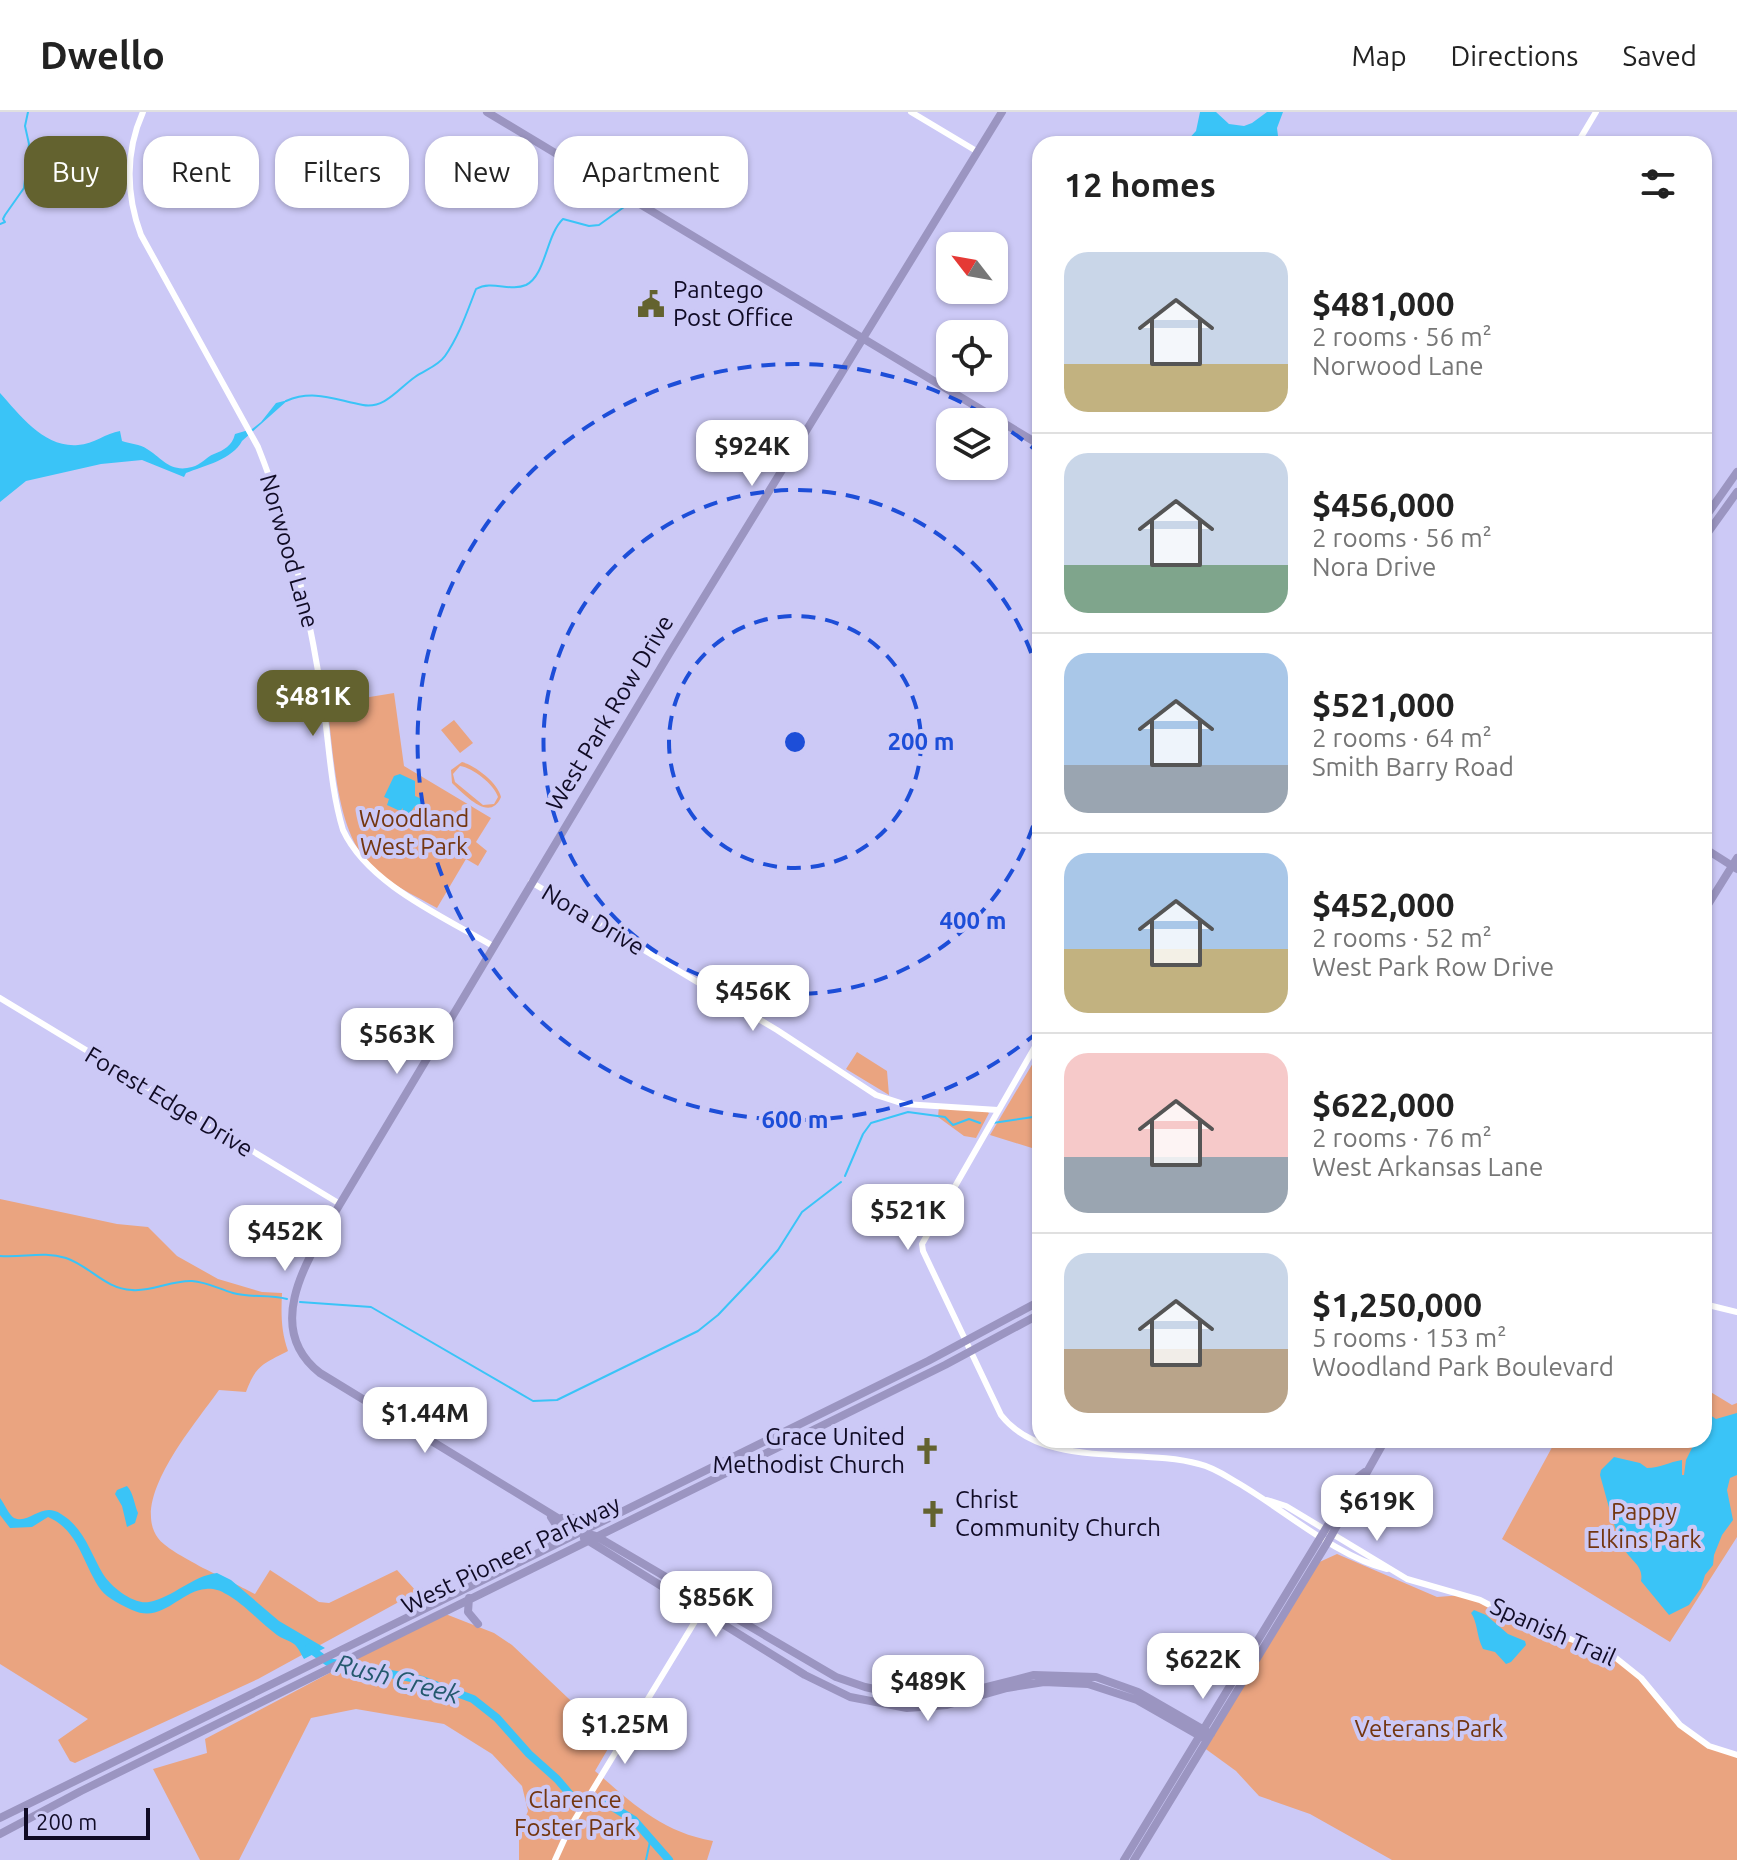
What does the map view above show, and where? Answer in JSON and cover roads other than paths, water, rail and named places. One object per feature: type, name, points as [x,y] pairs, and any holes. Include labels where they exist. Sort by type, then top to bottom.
[{"type":"main road","points":[[487,112],[1032,440]]},
{"type":"main road","name":"West Park Row Drive","points":[[553,1515],[320,1373],[299,1350],[292,1325],[298,1286],[309,1257],[531,882],[1002,112]]},
{"type":"main road","points":[[1712,508],[1737,472]]},
{"type":"main road","points":[[1712,527],[1737,492]]},
{"type":"main road","points":[[1712,852],[1735,864],[1712,899]]},
{"type":"main road","name":"West Pioneer Parkway","points":[[0,1818],[967,1341],[1032,1305]]},
{"type":"main road","name":"West Pioneer Parkway","points":[[0,1834],[1032,1318]]},
{"type":"main road","points":[[1124,1860],[1205,1735],[1327,1535],[1363,1483],[1380,1448]]},
{"type":"main road","points":[[553,1515],[579,1520],[605,1519]]},
{"type":"main road","points":[[553,1515],[579,1531],[618,1548],[836,1677],[881,1692],[931,1696],[963,1693],[1034,1675],[1085,1675],[1129,1688],[1205,1735]]},
{"type":"main road","points":[[550,1546],[558,1528],[553,1515]]},
{"type":"main road","points":[[618,1548],[615,1535],[619,1524]]},
{"type":"main road","points":[[579,1531],[586,1540],[824,1686],[865,1702],[907,1708],[936,1706],[1044,1682],[1088,1684],[1137,1700],[1205,1735]]},
{"type":"main road","points":[[566,1550],[602,1550]]},
{"type":"main road","points":[[645,1577],[651,1567]]},
{"type":"main road","points":[[469,1598],[468,1612],[478,1624]]},
{"type":"main road","points":[[764,1650],[771,1638]]},
{"type":"main road","points":[[865,1702],[878,1697],[881,1692]]},
{"type":"main road","points":[[1134,1860],[1205,1735]]},
{"type":"street","name":"Norwood Lane","points":[[143,112],[134,137],[129,173],[134,215],[141,235],[253,439],[273,484],[311,625],[341,823],[346,837],[356,854],[376,875],[493,946]]},
{"type":"street","points":[[911,112],[978,152]]},
{"type":"street","points":[[1582,136],[1596,112]]},
{"type":"street","name":"Nora Drive","points":[[531,882],[777,1030],[876,1095],[904,1104],[998,1110]]},
{"type":"street","name":"Forest Edge Drive","points":[[0,998],[340,1204]]},
{"type":"street","points":[[998,1110],[1032,1052]]},
{"type":"street","name":"Spanish Trail","points":[[998,1110],[922,1244],[1000,1412],[1009,1424],[1032,1440]]},
{"type":"street","points":[[1712,1306],[1737,1312]]},
{"type":"street","name":"Spanish Trail","points":[[1061,1448],[1211,1467],[1267,1500],[1286,1506],[1327,1535],[1407,1579],[1480,1600],[1526,1624],[1601,1650],[1641,1678],[1689,1732],[1709,1746],[1737,1755]]},
{"type":"street","points":[[555,1860],[577,1816],[708,1600]]},
{"type":"water","points":[[1200,112],[1216,112],[1229,124],[1244,126],[1267,112],[1283,112],[1277,128],[1278,136],[1191,136],[1196,131]]},
{"type":"water","points":[[0,393],[34,428],[54,441],[78,445],[120,431],[122,441],[144,447],[178,468],[195,466],[224,449],[235,434],[252,429],[276,403],[288,400],[232,453],[186,473],[184,477],[142,460],[101,464],[26,481],[0,502]]},
{"type":"water","points":[[400,774],[415,781],[415,796],[424,800],[422,809],[415,806],[408,816],[402,813],[403,808],[400,811],[387,805],[389,799],[384,797],[394,776]]},
{"type":"water","points":[[1737,1413],[1737,1475],[1730,1478],[1727,1490],[1733,1520],[1722,1535],[1713,1565],[1705,1575],[1701,1588],[1689,1605],[1669,1615],[1641,1581],[1639,1567],[1624,1549],[1600,1475],[1614,1457],[1640,1463],[1647,1468],[1682,1460],[1682,1475],[1692,1448],[1712,1448],[1712,1416],[1716,1419]]},
{"type":"water","points":[[127,1486],[138,1513],[135,1523],[127,1527],[122,1506],[115,1494]]},
{"type":"water","points":[[0,1498],[14,1518],[25,1518],[47,1510],[69,1520],[81,1533],[103,1574],[130,1598],[149,1602],[199,1578],[217,1573],[231,1580],[279,1621],[325,1648],[304,1659],[294,1644],[277,1635],[231,1597],[215,1590],[196,1591],[153,1613],[128,1608],[101,1590],[67,1530],[48,1517],[32,1527],[10,1528],[0,1515]]},
{"type":"water","points":[[1474,1610],[1486,1615],[1508,1634],[1525,1641],[1526,1645],[1511,1662],[1506,1664],[1495,1652],[1483,1649],[1471,1613]]},
{"type":"waterway","points":[[0,224],[5,222],[5,215],[24,188],[29,144],[25,126],[28,112]]},
{"type":"waterway","points":[[286,401],[306,396],[363,405],[385,401],[445,356],[459,332],[476,289],[526,285],[538,273],[557,226],[563,219],[589,226],[599,225],[623,208]]},
{"type":"waterway","points":[[845,1176],[871,1123],[908,1112],[945,1117],[953,1125],[969,1119],[980,1123]]},
{"type":"waterway","points":[[993,1123],[1032,1117]]},
{"type":"waterway","points":[[300,1302],[371,1307],[533,1401],[557,1400],[698,1331],[718,1315],[778,1250],[802,1212],[841,1182]]},
{"type":"waterway","points":[[0,1256],[49,1255],[66,1258],[122,1289],[140,1290],[192,1281],[239,1294],[287,1299]]},
{"type":"waterway","name":"Rush Creek","points":[[309,1648],[328,1662],[422,1680],[473,1699],[497,1718],[574,1799],[606,1803],[634,1820],[669,1860]]},
{"type":"waterway","points":[[646,1860],[651,1837]]},
{"type":"place","name":"Pantego Post Office","points":[[651,304]]},
{"type":"place","name":"Grace United Methodist Church","points":[[927,1451]]},
{"type":"place","name":"Christ Community Church","points":[[933,1514]]},
{"type":"park label","name":"Woodland West Park","points":[[414,833]]},
{"type":"park label","name":"Pappy Elkins Park","points":[[1644,1526]]},
{"type":"park label","name":"Veterans Park","points":[[1429,1729]]},
{"type":"park label","name":"Clarence Foster Park","points":[[575,1814]]}]
